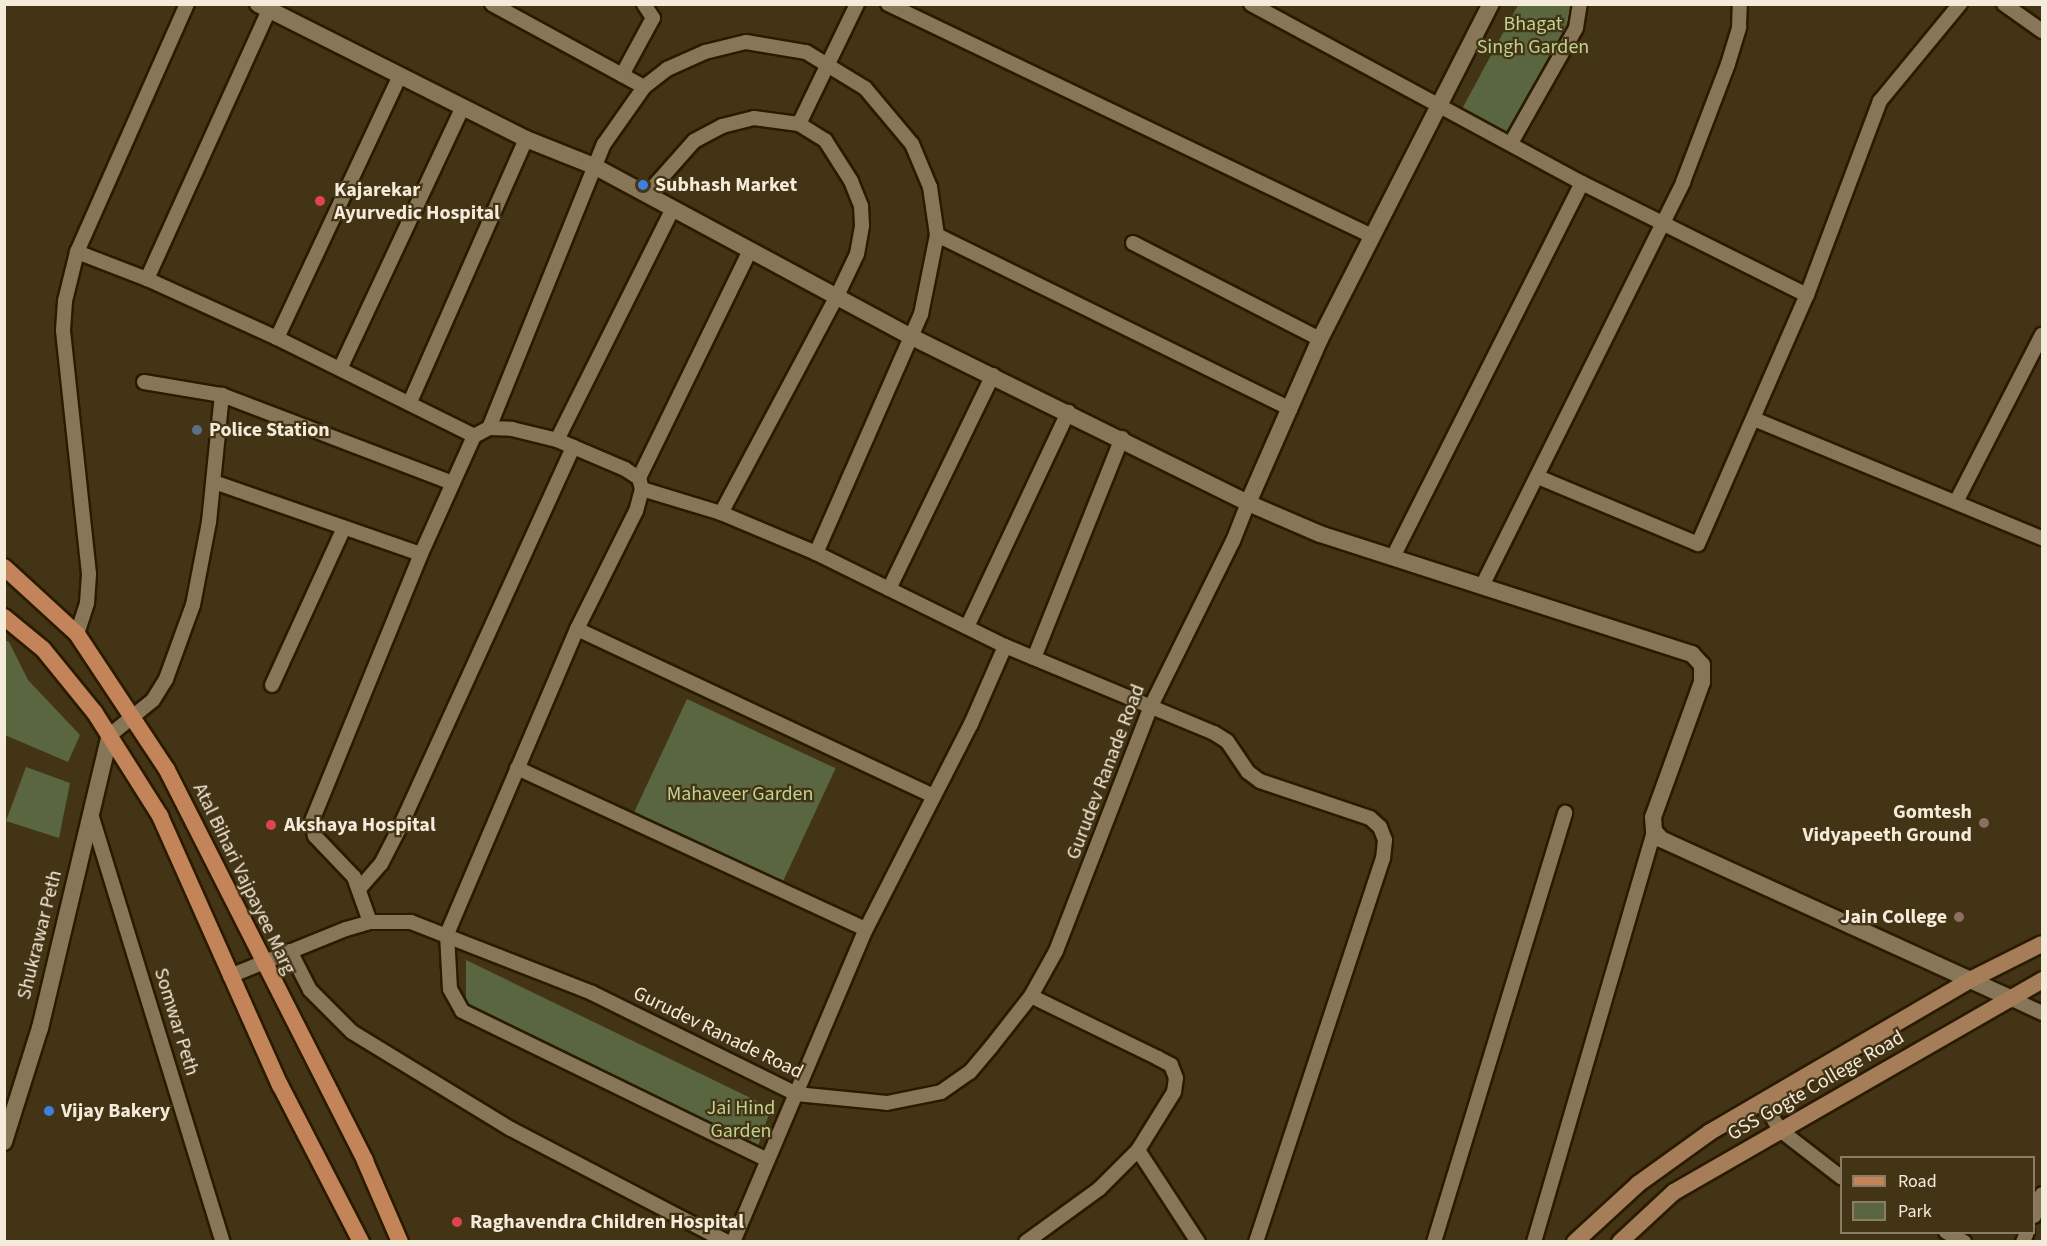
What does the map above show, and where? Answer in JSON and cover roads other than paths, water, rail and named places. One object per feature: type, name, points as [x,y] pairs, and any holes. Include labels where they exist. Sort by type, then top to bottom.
[{"type":"main road","name":"Atal Bihari Vajpayee Marg","points":[[4,567],[77,634],[167,770],[261,962],[365,1161],[400,1242]]},
{"type":"main road","points":[[4,617],[43,649],[110,735],[159,816],[280,1085],[361,1242]]},
{"type":"main road","points":[[1575,1242],[1638,1184],[1710,1131],[1970,980],[2043,944]]},
{"type":"main road","name":"GSS Gogte College Road","points":[[1620,1242],[1674,1192],[2043,980]]},
{"type":"street","points":[[77,634],[87,603],[89,574],[63,330],[65,301],[77,252],[186,4]]},
{"type":"street","points":[[492,4],[644,87]]},
{"type":"street","points":[[622,75],[653,18],[644,4]]},
{"type":"street","points":[[799,124],[826,63],[857,4]]},
{"type":"street","points":[[888,4],[1370,235]]},
{"type":"street","points":[[1251,4],[1582,183],[1807,295]]},
{"type":"street","points":[[1248,503],[1320,339],[1370,235],[1491,4]]},
{"type":"street","points":[[1511,143],[1576,28],[1580,4]]},
{"type":"street","points":[[1483,584],[1663,225],[1728,64],[1738,27],[1740,4]]},
{"type":"street","points":[[1538,477],[1698,544],[1807,295],[1880,101],[1960,4]]},
{"type":"street","points":[[2004,4],[2043,31]]},
{"type":"street","points":[[147,279],[263,7],[399,78],[526,139],[594,166],[648,194],[748,252],[837,296],[912,337],[1122,438],[1248,503],[1320,534],[1483,584],[1669,644],[1692,654],[1702,665],[1702,682],[1653,817],[1654,831],[1534,1242]]},
{"type":"street","points":[[489,428],[594,166],[614,125],[644,87],[667,69],[705,52],[746,42],[787,46],[826,63],[865,88],[912,144],[930,187],[937,235],[930,278],[912,337],[816,553]]},
{"type":"street","points":[[277,338],[399,78]]},
{"type":"street","points":[[340,369],[462,108]]},
{"type":"street","points":[[648,194],[693,141],[722,126],[754,118],[799,124],[825,140],[851,181],[861,206],[856,254],[837,296],[721,513]]},
{"type":"street","points":[[410,402],[526,139]]},
{"type":"street","points":[[1394,557],[1582,183]]},
{"type":"street","points":[[557,440],[673,208]]},
{"type":"street","points":[[937,235],[1291,409]]},
{"type":"street","points":[[1133,243],[1320,339]]},
{"type":"street","points":[[77,252],[147,279],[277,338],[410,402],[474,436]]},
{"type":"street","points":[[748,252],[640,484],[636,511],[577,629],[447,934],[450,989],[462,1011],[768,1160]]},
{"type":"street","points":[[1956,502],[2043,335]]},
{"type":"street","points":[[889,589],[993,375]]},
{"type":"street","points":[[144,382],[222,395],[453,483]]},
{"type":"street","points":[[110,735],[134,719],[153,700],[166,679],[193,605],[214,482],[222,395]]},
{"type":"street","points":[[967,627],[1068,412]]},
{"type":"street","points":[[1754,419],[2043,538]]},
{"type":"street","points":[[370,922],[359,889],[339,859],[315,836],[312,821],[421,554],[474,436],[489,428],[557,440],[640,484],[721,513],[816,553],[1005,646],[1151,706],[1227,741],[1248,772],[1260,781],[1370,818],[1380,827],[1385,840],[1383,858],[1256,1242]]},
{"type":"street","points":[[1034,658],[1122,438]]},
{"type":"street","points":[[359,889],[381,864],[400,827],[573,447]]},
{"type":"street","points":[[214,482],[421,554]]},
{"type":"street","name":"Gurudev Ranade Road","points":[[230,976],[261,962],[370,922],[411,922],[447,934],[592,993],[796,1094],[887,1103],[940,1092],[970,1072],[1031,996],[1056,951],[1151,706],[1233,541],[1248,503]]},
{"type":"street","points":[[272,685],[344,528]]},
{"type":"street","points":[[577,629],[934,796]]},
{"type":"street","points":[[733,1242],[866,929],[971,724],[1005,646]]},
{"type":"street","name":"Shukrawar Peth","points":[[4,1142],[40,1028],[110,735]]},
{"type":"street","points":[[517,768],[866,929]]},
{"type":"street","points":[[1434,1242],[1565,813]]},
{"type":"street","name":"Somwar Peth","points":[[91,814],[223,1242]]},
{"type":"street","points":[[1654,831],[1661,839],[2043,1013]]},
{"type":"street","points":[[290,951],[310,990],[352,1032],[511,1129],[713,1238],[727,1242]]},
{"type":"street","points":[[1026,1242],[1099,1189],[1138,1150],[1174,1092],[1176,1078],[1171,1065],[1031,996]]},
{"type":"street","points":[[1763,1101],[1780,1130],[1840,1176]]},
{"type":"street","points":[[1138,1150],[1201,1241]]},
{"type":"street","points":[[2035,1214],[2043,1194]]},
{"type":"street","points":[[1948,1234],[1964,1242]]},
{"type":"place","name":"Subhash Market","points":[[643,185]]},
{"type":"place","name":"Kajarekar Ayurvedic Hospital","points":[[320,201]]},
{"type":"place","name":"Police Station","points":[[197,430]]},
{"type":"place","name":"Gomtesh Vidyapeeth Ground","points":[[1984,823]]},
{"type":"place","name":"Akshaya Hospital","points":[[271,825]]},
{"type":"place","name":"Jain College","points":[[1959,917]]},
{"type":"place","name":"Vijay Bakery","points":[[49,1111]]},
{"type":"place","name":"Raghavendra Children Hospital","points":[[457,1222]]},
{"type":"park label","name":"Bhagat Singh Garden","points":[[1533,36]]},
{"type":"park label","name":"Mahaveer Garden","points":[[740,794]]},
{"type":"park label","name":"Jai Hind Garden","points":[[741,1120]]}]
